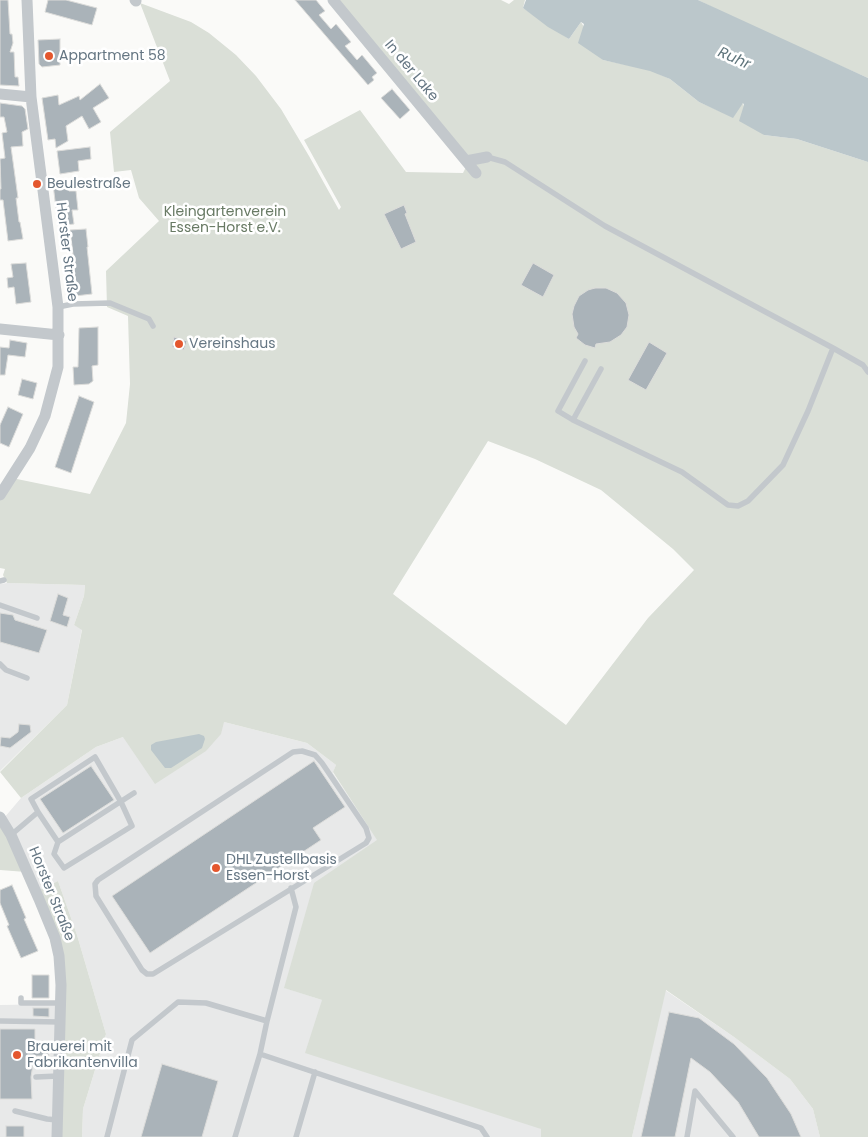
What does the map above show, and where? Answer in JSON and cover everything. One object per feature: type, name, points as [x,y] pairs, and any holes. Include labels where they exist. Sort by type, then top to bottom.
[{"type":"street","name":"Horster Straße","points":[[0,495],[30,448],[45,416],[58,367],[58,307],[31,97],[27,0]]},
{"type":"street","name":"In der Lake","points":[[333,0],[476,173]]},
{"type":"street","points":[[0,94],[31,97]]},
{"type":"street","points":[[466,161],[487,158]]},
{"type":"street","points":[[0,329],[59,335]]},
{"type":"street","name":"Horster Straße","points":[[0,817],[11,835],[55,938],[59,956],[60,1022],[57,1137]]},
{"type":"lane","points":[[487,158],[505,162],[605,226],[834,348],[863,365],[868,372]]},
{"type":"lane","points":[[58,307],[72,304],[110,303],[149,319],[153,326]]},
{"type":"lane","points":[[585,361],[558,411],[682,472],[728,504],[738,506],[748,501],[783,465],[834,348]]},
{"type":"lane","points":[[573,420],[602,369]]},
{"type":"lane","points":[[0,605],[37,618]]},
{"type":"lane","points":[[0,664],[6,670],[27,678]]},
{"type":"lane","points":[[302,751],[315,755],[322,762],[366,828],[369,838],[366,843],[291,888],[153,974],[147,974],[142,970],[96,896],[95,884],[98,880],[292,752],[302,751]]},
{"type":"lane","points":[[58,842],[31,799],[95,757],[121,802],[132,826],[64,868],[54,854],[58,842],[121,802],[134,793]]},
{"type":"lane","points":[[11,835],[38,812]]},
{"type":"lane","points":[[235,1137],[260,1054],[296,907],[291,888]]},
{"type":"lane","points":[[21,998],[21,1003],[60,1003]]},
{"type":"lane","points":[[107,1137],[132,1040],[178,1002],[206,1003],[267,1021]]},
{"type":"lane","points":[[0,1021],[60,1022]]},
{"type":"lane","points":[[260,1054],[482,1128],[487,1137]]},
{"type":"lane","points":[[296,1137],[315,1072]]},
{"type":"lane","points":[[36,1077],[58,1076]]},
{"type":"lane","points":[[687,1137],[695,1091],[733,1137]]},
{"type":"lane","points":[[15,1111],[57,1120]]},
{"type":"shaded area","points":[[0,584],[85,585],[84,596],[74,625],[82,629],[67,705],[0,771]]},
{"type":"shaded area","points":[[224,722],[307,743],[336,765],[333,773],[378,840],[285,988],[322,1000],[541,1129],[541,1137],[82,1137],[83,1109],[106,1034],[77,935],[58,881],[37,891],[4,818],[21,798],[96,747],[123,737]]},
{"type":"shaded area","points":[[665,990],[734,1037],[790,1079],[813,1109],[820,1137],[632,1137]]},
{"type":"shaded area","points":[[59,1004],[56,1137],[0,1137],[0,1005]]},
{"type":"green space","name":"Kleingartenverein Essen-Horst e.V.","points":[[336,0],[501,0],[509,4],[514,0],[525,0],[523,8],[569,39],[581,22],[603,60],[650,70],[670,79],[699,102],[733,117],[742,103],[764,135],[797,139],[868,162],[868,1137],[820,1137],[813,1109],[790,1079],[666,990],[632,1137],[541,1137],[541,1129],[305,1053],[322,1000],[284,988],[314,883],[377,840],[333,772],[336,765],[307,743],[224,722],[221,734],[206,751],[155,784],[123,737],[96,747],[21,798],[0,772],[67,705],[82,630],[74,625],[84,596],[85,585],[7,583],[3,575],[5,569],[0,568],[0,496],[12,478],[90,494],[126,423],[130,384],[128,316],[107,307],[106,271],[159,221],[139,198],[131,170],[114,172],[110,132],[170,81],[140,3],[191,22],[209,33],[236,55],[256,76],[281,109],[339,210],[341,207],[304,140],[360,110],[406,172],[463,173],[467,165]],"holes":[[[488,441],[535,459],[601,490],[673,549],[694,570],[648,618],[566,725],[393,594]]]},
{"type":"green space","points":[[698,0],[868,0],[868,78],[742,22]]},
{"type":"green space","points":[[0,819],[26,872],[0,870]]},
{"type":"green space","points":[[58,881],[77,935],[106,1034],[83,1109],[82,1137],[61,1137],[62,984],[37,891]]},
{"type":"water","name":"Ruhr","points":[[526,0],[698,0],[868,78],[868,162],[797,139],[764,135],[739,121],[743,103],[733,118],[699,102],[670,79],[650,71],[603,60],[578,43],[584,24],[581,22],[569,39],[548,27],[523,8]]},
{"type":"water","points":[[199,734],[204,736],[205,739],[202,748],[171,768],[165,768],[151,750],[151,745],[156,742]]},
{"type":"building","points":[[0,0],[8,0],[10,34],[12,34],[13,43],[10,52],[14,52],[15,77],[18,77],[19,86],[0,85]]},
{"type":"building","points":[[48,0],[66,0],[97,8],[92,25],[45,12]]},
{"type":"building","points":[[295,0],[316,0],[325,11],[319,15],[331,29],[336,24],[351,42],[345,46],[357,60],[362,55],[377,73],[372,77],[374,80],[368,85]]},
{"type":"building","name":"Appartment 58","points":[[60,39],[60,65],[42,67],[39,64],[38,40]]},
{"type":"building","points":[[100,84],[109,98],[93,108],[101,122],[89,129],[82,116],[66,126],[68,141],[56,148],[55,139],[48,140],[42,98],[58,95],[59,105],[79,96],[80,100]]},
{"type":"building","points":[[392,89],[410,110],[400,119],[381,98]]},
{"type":"building","points":[[0,103],[22,106],[25,109],[28,129],[22,132],[23,146],[11,147],[18,198],[16,198],[19,222],[23,239],[8,241],[3,200],[0,200],[0,159],[5,158],[2,133],[7,132],[4,117],[0,117]]},
{"type":"building","points":[[90,147],[91,159],[78,161],[79,171],[60,174],[57,151]]},
{"type":"building","points":[[68,182],[69,191],[76,191],[78,210],[72,210],[74,224],[58,226],[53,184]]},
{"type":"building","points":[[404,205],[407,213],[405,214],[416,242],[401,249],[384,214]]},
{"type":"building","points":[[86,229],[92,294],[75,296],[71,262],[74,262],[70,230]]},
{"type":"building","points":[[26,263],[31,302],[16,304],[14,287],[8,288],[7,278],[13,277],[11,264]]},
{"type":"building","points":[[533,263],[554,275],[543,297],[521,285]]},
{"type":"building","points":[[595,288],[606,288],[617,293],[626,303],[629,315],[627,327],[621,335],[610,342],[596,344],[595,348],[585,345],[576,338],[578,334],[574,327],[572,314],[579,296]]},
{"type":"building","points":[[98,327],[98,365],[92,366],[93,381],[89,384],[74,385],[73,367],[78,367],[79,328]]},
{"type":"building","name":"Vereinshaus","points":[[174,337],[187,341],[184,350],[172,347]]},
{"type":"building","points":[[10,340],[27,343],[25,357],[8,355],[5,375],[0,375],[0,347],[9,348]]},
{"type":"building","points":[[649,342],[667,353],[646,390],[628,380]]},
{"type":"building","points":[[22,379],[37,383],[33,399],[18,395]]},
{"type":"building","points":[[79,396],[94,402],[71,473],[55,467]]},
{"type":"building","points":[[8,407],[23,414],[9,447],[0,443],[0,425]]},
{"type":"building","points":[[58,594],[68,598],[63,615],[70,617],[67,627],[50,621]]},
{"type":"building","points":[[0,613],[13,615],[15,620],[47,630],[39,653],[0,642]]},
{"type":"building","points":[[19,724],[30,725],[31,732],[10,748],[0,746],[1,737],[10,738],[18,732]]},
{"type":"building","name":"DHL Zustellbasis Essen-Horst","points":[[314,761],[345,807],[313,828],[321,840],[150,953],[112,896]]},
{"type":"building","points":[[91,766],[114,800],[63,833],[40,799]]},
{"type":"building","points":[[12,885],[38,951],[21,958],[7,926],[9,925],[0,903],[0,890]]},
{"type":"building","points":[[32,975],[49,975],[49,998],[32,998]]},
{"type":"building","points":[[33,1008],[49,1008],[49,1017],[33,1016]]},
{"type":"building","points":[[669,1012],[699,1018],[734,1044],[767,1078],[791,1114],[801,1137],[759,1137],[738,1102],[710,1072],[691,1058],[675,1137],[641,1137]]},
{"type":"building","points":[[0,1029],[35,1029],[35,1048],[48,1048],[49,1056],[35,1056],[31,1077],[32,1099],[0,1099]]},
{"type":"building","points":[[162,1064],[218,1081],[202,1137],[141,1137]]},
{"type":"building","points":[[6,1126],[24,1126],[24,1137],[6,1137]]},
{"type":"place","name":"Appartment 58","points":[[49,56]]},
{"type":"place","name":"Beulestraße","points":[[37,184]]},
{"type":"place","name":"Vereinshaus","points":[[179,344]]},
{"type":"place","name":"DHL Zustellbasis Essen-Horst","points":[[216,868]]},
{"type":"place","name":"Brauerei mit Fabrikantenvilla","points":[[17,1055]]}]
